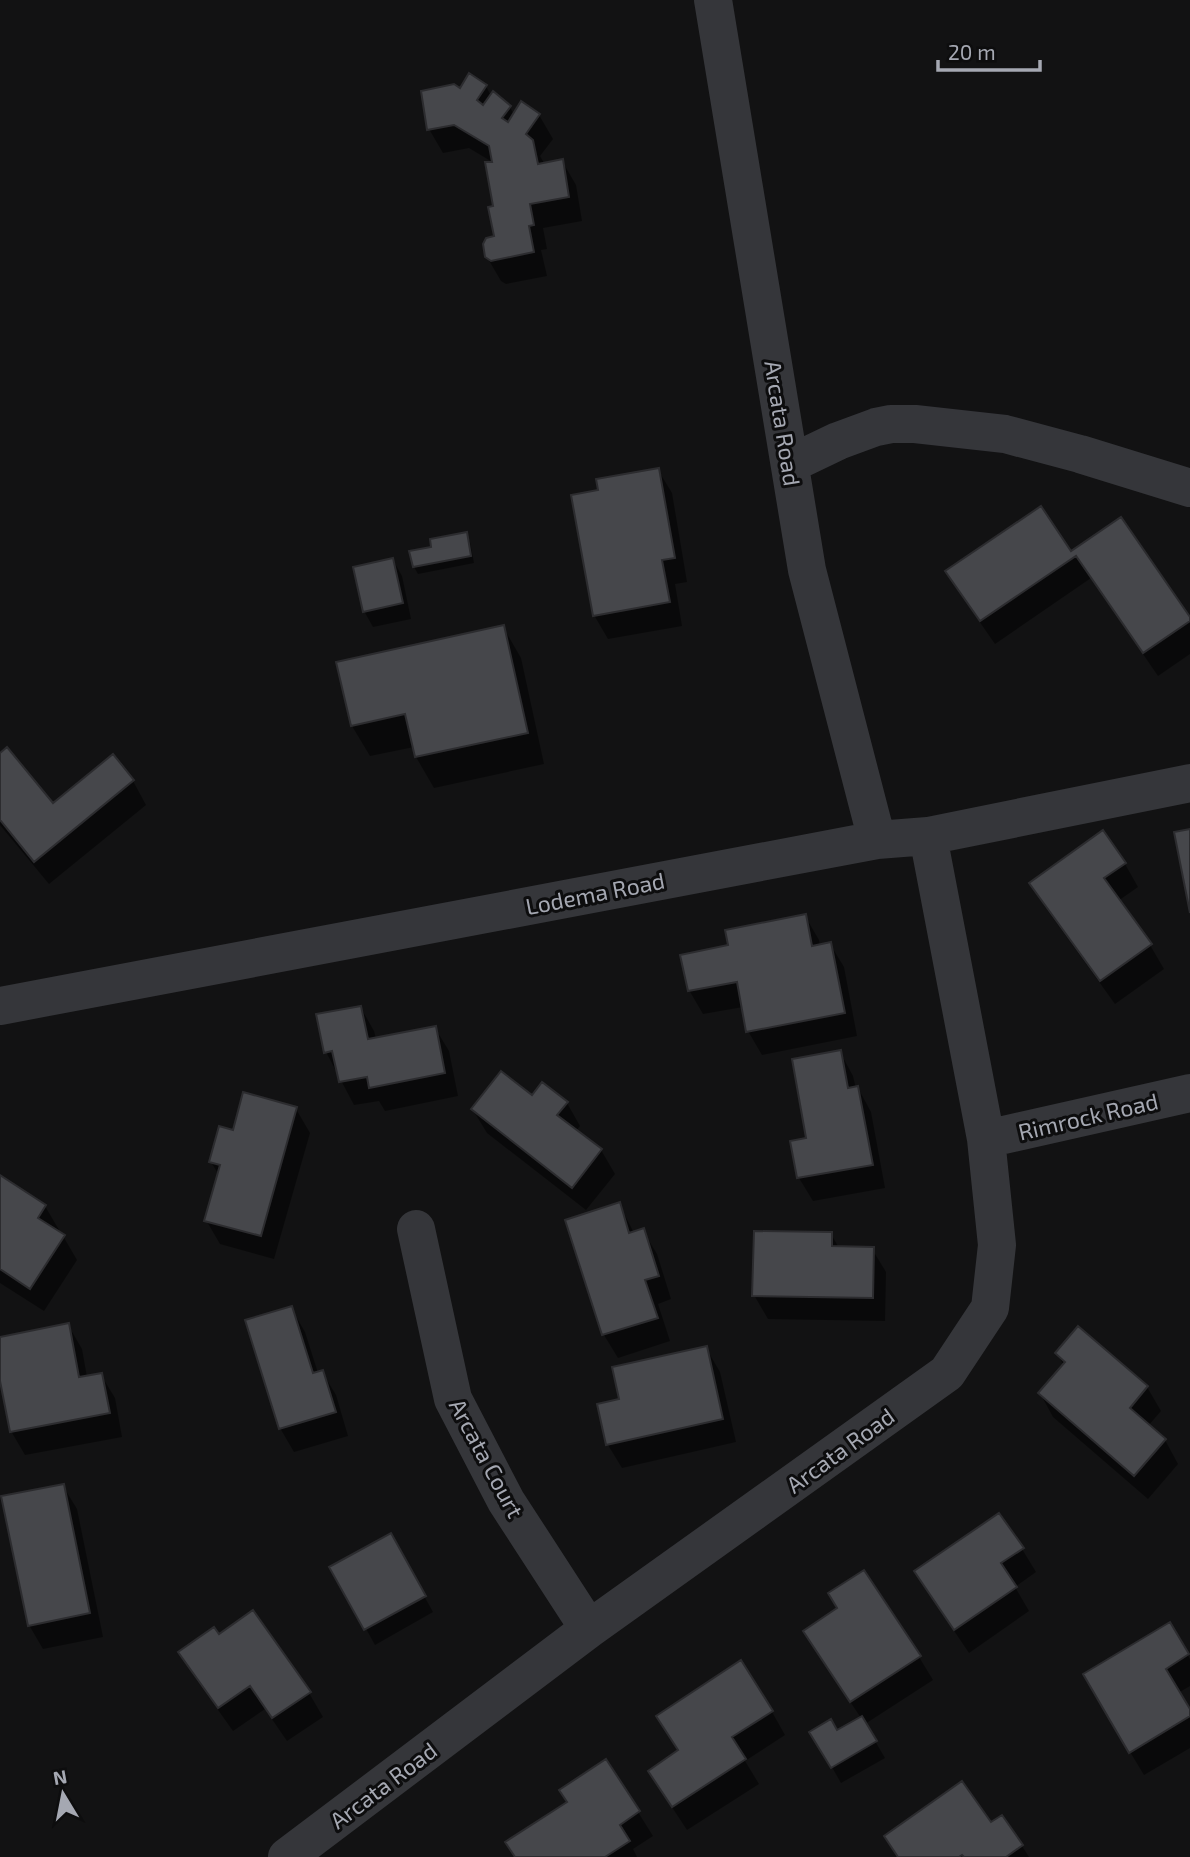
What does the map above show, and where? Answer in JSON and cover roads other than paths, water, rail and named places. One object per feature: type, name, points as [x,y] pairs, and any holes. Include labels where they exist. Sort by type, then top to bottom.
[{"type":"street","name":"Arcata Road","points":[[713,0],[807,570],[877,840]]},
{"type":"street","points":[[790,464],[838,441],[876,427],[915,424],[1005,434],[1190,488]]},
{"type":"street","name":"Lodema Road","points":[[0,1006],[877,840],[928,836],[1190,783]]},
{"type":"street","name":"Arcata Road","points":[[286,1857],[589,1629],[947,1373],[990,1308],[997,1245],[986,1139],[928,836]]},
{"type":"street","name":"Rimrock Road","points":[[986,1139],[1190,1093]]},
{"type":"street","name":"Arcata Court","points":[[416,1229],[453,1399],[506,1501],[589,1629]]}]
